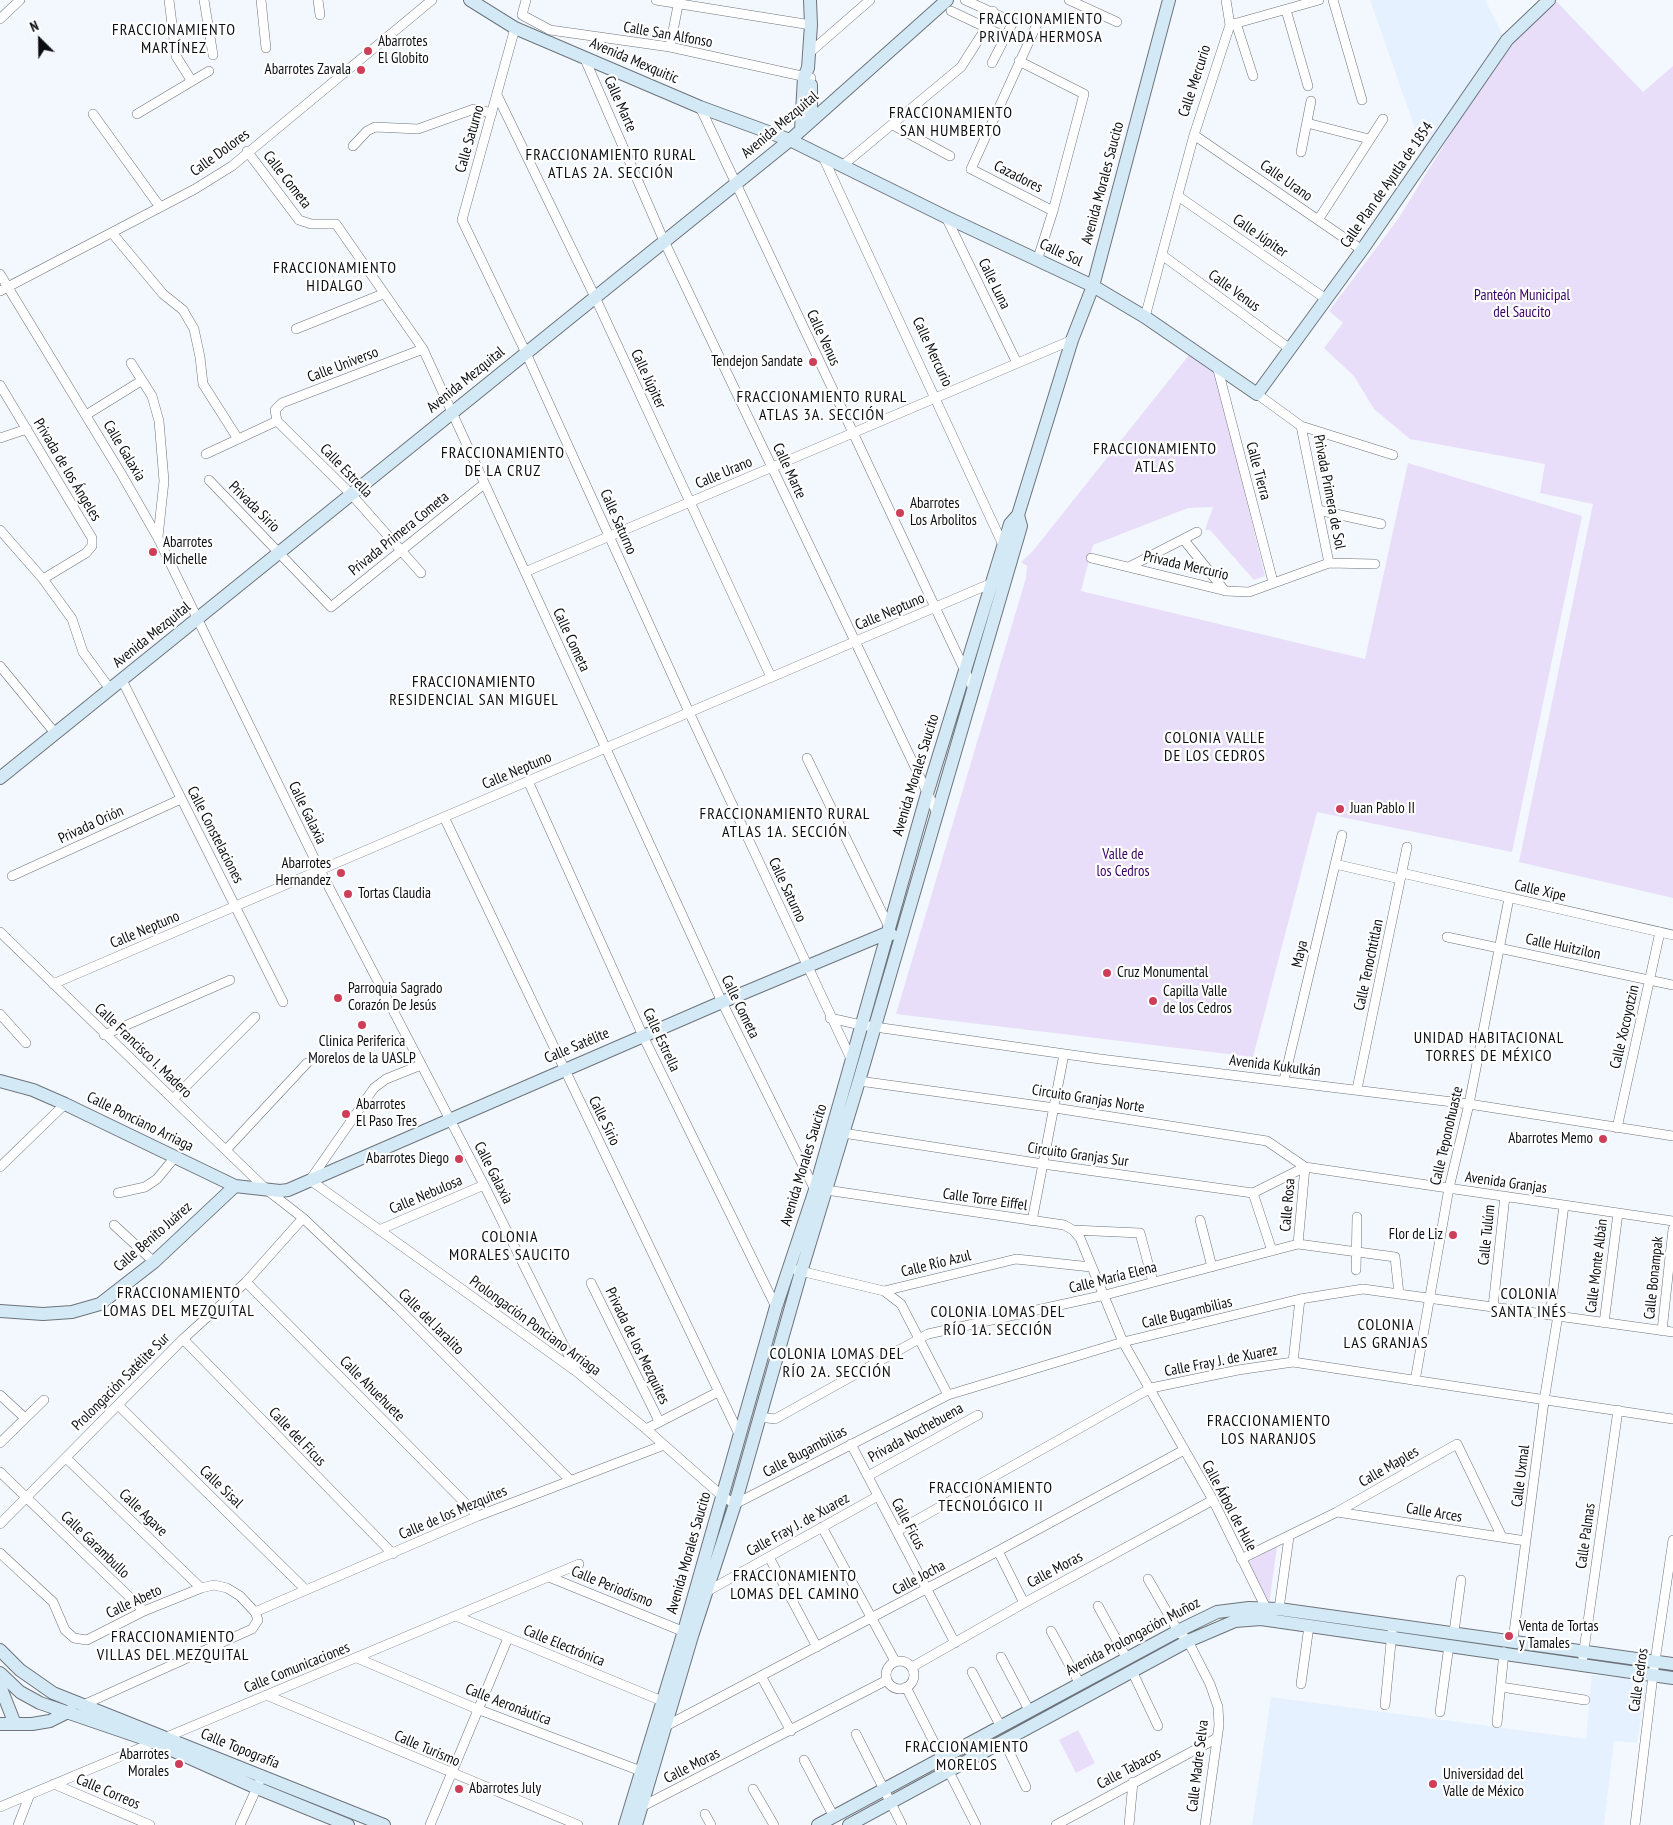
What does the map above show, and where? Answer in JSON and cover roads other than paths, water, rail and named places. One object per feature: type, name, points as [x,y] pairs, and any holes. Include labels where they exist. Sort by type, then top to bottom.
[{"type":"street","points":[[0,19],[20,0]]},
{"type":"street","points":[[169,0],[176,56],[191,80]]},
{"type":"street","points":[[204,0],[213,55]]},
{"type":"street","points":[[261,0],[266,48]]},
{"type":"street","points":[[318,0],[320,15]]},
{"type":"street","name":"Calle Dolores","points":[[4,289],[112,234],[224,170],[432,0]]},
{"type":"street","name":"Avenida Mexquitic","points":[[470,0],[515,28],[700,107],[790,140]]},
{"type":"street","name":"Calle San Alfonso","points":[[526,0],[522,15],[550,30],[670,47],[807,74]]},
{"type":"street","points":[[656,0],[679,2],[811,25]]},
{"type":"street","points":[[801,130],[811,25],[810,0]]},
{"type":"street","points":[[808,54],[870,0]]},
{"type":"street","points":[[965,0],[1012,22],[992,63]]},
{"type":"street","points":[[1069,0],[1117,22]]},
{"type":"street","name":"Avenida Morales Saucito","points":[[820,1190],[843,1133],[859,1081],[868,1026],[888,930],[927,794],[1010,524],[1018,515],[1072,340],[1093,286],[1169,0]]},
{"type":"street","name":"Calle Mercurio","points":[[1145,317],[1194,135],[1233,24],[1226,0]]},
{"type":"street","points":[[1253,76],[1233,24],[1319,0]]},
{"type":"street","points":[[1333,0],[1362,100]]},
{"type":"street","name":"Calle Plan de Ayutla de 1854","points":[[1257,394],[1362,250],[1507,40],[1549,0]]},
{"type":"street","points":[[670,47],[679,2]]},
{"type":"street","points":[[949,5],[986,28],[1006,37]]},
{"type":"street","name":"Avenida Mezquital","points":[[0,778],[790,140],[810,121],[949,5]]},
{"type":"street","points":[[1286,10],[1308,86]]},
{"type":"street","points":[[842,166],[961,67],[986,28],[992,11]]},
{"type":"street","points":[[1037,24],[1019,61],[1084,94],[1038,261]]},
{"type":"street","name":"Calle Saturno","points":[[515,28],[462,220],[526,353],[689,712],[808,966],[830,1018],[852,1061]]},
{"type":"street","name":"Calle Marte","points":[[584,57],[664,241],[937,813]]},
{"type":"street","name":"Cazadores","points":[[1019,61],[971,169],[1053,210]]},
{"type":"street","points":[[137,114],[208,71]]},
{"type":"street","points":[[807,74],[810,121]]},
{"type":"street","name":"Calle Júpiter","points":[[497,95],[595,297],[771,677]]},
{"type":"street","points":[[1301,152],[1311,101]]},
{"type":"street","name":"Calle Venus","points":[[700,107],[973,688]]},
{"type":"street","points":[[353,146],[367,130],[375,127],[418,129],[474,109],[492,113]]},
{"type":"street","points":[[93,114],[160,208]]},
{"type":"street","points":[[1318,220],[1383,119]]},
{"type":"street","points":[[1307,123],[1369,139]]},
{"type":"street","points":[[893,125],[950,156]]},
{"type":"street","name":"Calle Urano","points":[[1194,135],[1362,250]]},
{"type":"street","name":"Calle Sol","points":[[790,140],[946,217],[1093,286],[1145,317],[1301,426],[1393,455]]},
{"type":"street","name":"Calle Cometa","points":[[248,152],[299,220],[311,224],[336,224],[423,349],[722,1002],[820,1190]]},
{"type":"street","name":"Calle Mercurio","points":[[823,157],[1011,560]]},
{"type":"street","name":"Calle Júpiter","points":[[1178,196],[1326,300]]},
{"type":"street","name":"Calle Luna","points":[[946,217],[1017,364]]},
{"type":"street","points":[[112,234],[163,294],[183,310],[194,329],[203,384],[238,439]]},
{"type":"street","name":"Calle Venus","points":[[1162,255],[1290,349]]},
{"type":"street","name":"Calle Galaxia","points":[[0,274],[4,289],[86,416],[158,538],[320,870],[484,1185],[577,1372]]},
{"type":"street","points":[[296,330],[383,294]]},
{"type":"street","name":"Calle Urano","points":[[525,572],[1072,340]]},
{"type":"street","name":"Calle Universo","points":[[277,421],[275,410],[282,403],[423,349]]},
{"type":"street","points":[[131,363],[152,396],[159,421],[164,481],[158,538]]},
{"type":"street","name":"Calle Tierra","points":[[1217,366],[1274,582]]},
{"type":"street","points":[[86,416],[141,381]]},
{"type":"street","name":"Privada de los Ángeles","points":[[0,385],[92,538],[92,546],[86,553],[43,580]]},
{"type":"street","points":[[206,454],[277,421]]},
{"type":"street","name":"Calle Estrella","points":[[277,421],[351,494],[421,573]]},
{"type":"street","name":"Privada Primera de Sol","points":[[1301,426],[1329,563]]},
{"type":"street","points":[[0,438],[27,429]]},
{"type":"street","name":"Privada Sirio","points":[[209,480],[331,606]]},
{"type":"street","name":"Privada Primera Cometa","points":[[331,606],[484,484]]},
{"type":"street","points":[[1318,510],[1381,524]]},
{"type":"street","name":"Avenida Morales Saucito","points":[[636,1825],[662,1701],[706,1592],[736,1504],[760,1417],[795,1270],[820,1190],[852,1061],[868,1026],[900,937],[1021,526],[1018,515]]},
{"type":"street","points":[[0,530],[43,580],[72,619],[83,652],[110,689]]},
{"type":"street","points":[[1129,567],[1197,532]]},
{"type":"street","points":[[1184,540],[1226,591]]},
{"type":"street","name":"Privada Mercurio","points":[[1091,558],[1226,591],[1249,592],[1329,563]]},
{"type":"street","points":[[1329,563],[1375,564]]},
{"type":"street","name":"Calle Neptuno","points":[[53,984],[992,583]]},
{"type":"street","points":[[0,666],[55,733]]},
{"type":"street","name":"Calle Constelaciones","points":[[122,680],[283,1002]]},
{"type":"street","points":[[948,728],[960,732]]},
{"type":"street","points":[[806,758],[888,930],[900,937]]},
{"type":"street","name":"Calle Estrella","points":[[528,781],[643,1036],[776,1308]]},
{"type":"street","name":"Privada Orión","points":[[12,876],[181,799]]},
{"type":"street","name":"Calle Sirio","points":[[444,817],[740,1436]]},
{"type":"street","name":"Maya","points":[[1284,1080],[1342,835]]},
{"type":"street","name":"Calle Tenochtitlan","points":[[1357,1089],[1407,847]]},
{"type":"street","name":"Calle Xipe","points":[[1335,864],[1509,898],[1673,935]]},
{"type":"street","name":"Calle Teponohuaste","points":[[1415,1381],[1449,1188],[1469,1104],[1509,898]]},
{"type":"street","name":"Calle Satélite","points":[[267,1190],[288,1190],[449,1118],[808,966],[888,930]]},
{"type":"street","name":"Calle Francisco I. Madero","points":[[0,932],[3,943],[53,984],[267,1190]]},
{"type":"street","name":"Calle Xocoyotzin","points":[[1617,1128],[1660,932]]},
{"type":"street","name":"Calle Huitzilon","points":[[1447,937],[1673,985]]},
{"type":"street","points":[[104,1035],[230,980]]},
{"type":"street","points":[[0,1014],[4,1023],[26,1043]]},
{"type":"street","points":[[173,1099],[254,1017]]},
{"type":"street","points":[[830,1018],[868,1026]]},
{"type":"street","name":"Avenida Kukulkán","points":[[868,1026],[1064,1054],[1469,1104],[1673,1136]]},
{"type":"street","points":[[1032,1221],[1064,1054]]},
{"type":"street","points":[[226,1150],[307,1064]]},
{"type":"street","points":[[310,1180],[374,1088],[386,1079],[421,1065]]},
{"type":"street","name":"Calle Ponciano Arriaga","points":[[0,1081],[33,1090],[65,1104],[235,1186],[267,1190]]},
{"type":"street","name":"Circuito Granjas Norte","points":[[859,1081],[1055,1108],[1267,1141],[1305,1167]]},
{"type":"street","points":[[0,1167],[65,1104]]},
{"type":"street","name":"Circuito Granjas Sur","points":[[843,1133],[1043,1164],[1253,1193]]},
{"type":"street","points":[[118,1193],[145,1187],[157,1179],[175,1157]]},
{"type":"street","points":[[1272,1251],[1253,1193],[1305,1167]]},
{"type":"street","name":"Avenida Granjas","points":[[1305,1167],[1673,1221]]},
{"type":"street","name":"Calle Rosa","points":[[1298,1244],[1305,1167]]},
{"type":"street","name":"Prolongación Ponciano Arriaga","points":[[310,1180],[577,1372],[646,1429],[722,1496],[736,1504]]},
{"type":"street","name":"Calle Nebulosa","points":[[379,1230],[484,1185]]},
{"type":"street","name":"Calle Benito Juárez","points":[[0,1311],[43,1314],[72,1312],[100,1304],[154,1262],[235,1186]]},
{"type":"street","name":"Calle del Jaralito","points":[[267,1190],[303,1218],[570,1480]]},
{"type":"street","name":"Calle Torre Eiffel","points":[[820,1190],[1064,1225],[1073,1230],[1140,1233],[1153,1282]]},
{"type":"street","name":"Calle Tulúm","points":[[1493,1307],[1505,1196]]},
{"type":"street","name":"Calle Uxmal","points":[[1513,1640],[1544,1401],[1564,1205]]},
{"type":"street","name":"Calle Monte Albán","points":[[1604,1322],[1618,1213]]},
{"type":"street","name":"Prolongación Satélite Sur","points":[[0,1524],[183,1340],[246,1282],[303,1218]]},
{"type":"street","points":[[1356,1270],[1357,1218]]},
{"type":"street","points":[[1200,1220],[1212,1267]]},
{"type":"street","points":[[114,1225],[154,1262]]},
{"type":"street","name":"Calle Bonampak","points":[[1662,1331],[1673,1229]]},
{"type":"street","name":"Calle Árbol de Hule","points":[[1073,1230],[1080,1238],[1123,1342],[1151,1388],[1213,1500],[1266,1608]]},
{"type":"street","name":"Calle María Elena","points":[[760,1417],[776,1420],[928,1334],[1105,1295],[1298,1244],[1395,1257],[1399,1294]]},
{"type":"street","name":"Calle Río Azul","points":[[795,1270],[884,1291],[1016,1259],[1091,1268]]},
{"type":"street","name":"Avenida Morales Saucito","points":[[624,1825],[666,1726],[722,1496],[776,1308],[795,1270]]},
{"type":"street","name":"Calle Ahuehuete","points":[[246,1282],[478,1516]]},
{"type":"street","name":"Privada de los Mezquites","points":[[591,1283],[659,1421]]},
{"type":"street","name":"Calle Bugambilias","points":[[736,1504],[948,1395],[1123,1342],[1300,1299],[1364,1289],[1673,1332]]},
{"type":"street","points":[[884,1291],[902,1304],[948,1395]]},
{"type":"street","points":[[1293,1362],[1300,1299]]},
{"type":"street","name":"Calle del Ficus","points":[[183,1340],[393,1554]]},
{"type":"street","name":"Calle Fray J. de Xuarez","points":[[897,1531],[1151,1388],[1238,1370],[1293,1362],[1673,1419]]},
{"type":"street","points":[[646,1429],[718,1392]]},
{"type":"street","points":[[0,1395],[25,1418]]},
{"type":"street","points":[[0,1443],[44,1400]]},
{"type":"street","name":"Calle Sisal","points":[[118,1405],[305,1589]]},
{"type":"street","name":"Calle Palmas","points":[[1582,1665],[1618,1410]]},
{"type":"street","name":"Privada Nochebuena","points":[[868,1476],[978,1415]]},
{"type":"street","name":"Calle Ficus","points":[[851,1444],[955,1643]]},
{"type":"street","name":"Calle Maples","points":[[1241,1559],[1337,1512],[1457,1444],[1502,1538]]},
{"type":"street","name":"Calle de los Mezquites","points":[[255,1612],[478,1516],[664,1445]]},
{"type":"street","name":"Calle Jocha","points":[[666,1726],[998,1552],[1184,1450]]},
{"type":"street","name":"Calle Agave","points":[[66,1458],[201,1588]]},
{"type":"street","name":"Calle Garambullo","points":[[0,1472],[144,1611]]},
{"type":"street","name":"Calle Fray J. de Xuarez","points":[[706,1592],[878,1496]]},
{"type":"street","name":"Calle Moras","points":[[912,1667],[1024,1602],[1213,1500]]},
{"type":"street","name":"Calle Arces","points":[[1337,1512],[1526,1541]]},
{"type":"street","points":[[822,1527],[896,1662]]},
{"type":"street","points":[[1279,1609],[1289,1537]]},
{"type":"street","name":"Calle Cedros","points":[[1634,1825],[1653,1675],[1673,1540]]},
{"type":"street","points":[[998,1552],[1024,1602]]},
{"type":"street","name":"Calle Abeto","points":[[0,1553],[53,1602],[65,1630],[74,1638],[87,1640],[144,1611],[201,1588]]},
{"type":"street","points":[[769,1557],[817,1647]]},
{"type":"street","name":"Calle Comunicaciones","points":[[0,1806],[579,1564]]},
{"type":"street","name":"Calle Periodismo","points":[[549,1577],[688,1633]]},
{"type":"street","name":"Calle Madre Selva","points":[[1148,1579],[1178,1631],[1188,1641],[1210,1684],[1218,1708],[1217,1738],[1205,1825]]},
{"type":"street","points":[[1454,1632],[1461,1580]]},
{"type":"street","points":[[0,1724],[50,1721],[252,1629],[258,1620],[255,1612],[240,1596],[227,1588],[214,1585],[201,1588]]},
{"type":"street","points":[[1098,1606],[1127,1659]]},
{"type":"street","name":"Avenida Prolongación Muñoz","points":[[818,1825],[1001,1727],[1029,1710],[1217,1612],[1249,1608],[1279,1609],[1392,1630],[1448,1645],[1673,1678]]},
{"type":"street","name":"Calle Electrónica","points":[[456,1616],[662,1701]]},
{"type":"street","name":"Avenida Prolongación Muñoz","points":[[849,1825],[1188,1641],[1236,1621],[1262,1618],[1309,1626],[1454,1632],[1673,1664]]},
{"type":"street","points":[[1301,1684],[1309,1626]]},
{"type":"street","points":[[1385,1705],[1392,1630]]},
{"type":"street","points":[[1051,1631],[1080,1684]]},
{"type":"street","points":[[430,1825],[508,1638]]},
{"type":"street","points":[[1440,1712],[1448,1645]]},
{"type":"street","name":"Calle Topografía","points":[[0,1650],[5,1657],[34,1682],[53,1692],[259,1782],[348,1825]]},
{"type":"street","points":[[1497,1723],[1504,1652]]},
{"type":"street","points":[[1001,1657],[1029,1710]]},
{"type":"street","name":"Calle Aeronáutica","points":[[357,1658],[477,1709],[646,1773]]},
{"type":"street","points":[[905,1661],[912,1667],[914,1676],[906,1687],[897,1688],[887,1680],[889,1667],[896,1662],[905,1661]]},
{"type":"street","points":[[1132,1671],[1158,1726]]},
{"type":"street","points":[[972,1672],[1001,1727]]},
{"type":"street","name":"Calle Topografía","points":[[0,1673],[20,1692],[40,1703],[67,1713],[160,1740]]},
{"type":"street","points":[[761,1676],[791,1731]]},
{"type":"street","name":"Calle Moras","points":[[641,1808],[887,1680]]},
{"type":"street","points":[[0,1686],[14,1724]]},
{"type":"street","points":[[906,1687],[976,1825]]},
{"type":"street","points":[[1501,1687],[1585,1700]]},
{"type":"street","name":"Calle Turismo","points":[[266,1695],[451,1774],[578,1825]]},
{"type":"street","points":[[856,1734],[902,1825]]},
{"type":"street","name":"Calle Tabacos","points":[[1056,1825],[1217,1738]]},
{"type":"street","points":[[1004,1741],[1026,1788]]},
{"type":"street","points":[[804,1760],[834,1817]]},
{"type":"street","points":[[240,1825],[259,1782]]},
{"type":"street","name":"Calle Topografía","points":[[259,1782],[384,1825]]},
{"type":"street","points":[[1129,1825],[1133,1782]]},
{"type":"street","name":"Calle Correos","points":[[54,1784],[150,1825]]},
{"type":"street","points":[[753,1788],[774,1825]]},
{"type":"street","points":[[18,1825],[30,1794]]},
{"type":"street","points":[[705,1814],[711,1825]]},
{"type":"place","name":"Abarrotes El Globito","points":[[368,51]]},
{"type":"place","name":"Abarrotes Zavala","points":[[361,70]]},
{"type":"place","name":"Tendejon Sandate","points":[[813,362]]},
{"type":"place","name":"Abarrotes Los Arbolitos","points":[[900,513]]},
{"type":"place","name":"Abarrotes Michelle","points":[[153,552]]},
{"type":"place","name":"Juan Pablo II","points":[[1340,809]]},
{"type":"place","name":"Abarrotes Hernandez","points":[[341,873]]},
{"type":"place","name":"Tortas Claudia","points":[[348,894]]},
{"type":"place","name":"Cruz Monumental","points":[[1107,973]]},
{"type":"place","name":"Parroquia Sagrado Corazón De Jesús","points":[[338,998]]},
{"type":"place","name":"Capilla Valle de los Cedros","points":[[1153,1001]]},
{"type":"place","name":"Clinica Periferica Morelos de la UASLP","points":[[362,1025]]},
{"type":"place","name":"Abarrotes El Paso Tres","points":[[346,1114]]},
{"type":"place","name":"Abarrotes Memo","points":[[1603,1139]]},
{"type":"place","name":"Abarrotes Diego","points":[[459,1159]]},
{"type":"place","name":"Flor de Liz","points":[[1453,1235]]},
{"type":"place","name":"Venta de Tortas y Tamales","points":[[1509,1636]]},
{"type":"place","name":"Abarrotes Morales","points":[[179,1764]]},
{"type":"place","name":"Universidad del Valle de México","points":[[1433,1784]]},
{"type":"place","name":"Abarrotes July","points":[[459,1789]]},
{"type":"district","name":"FRACCIONAMIENTO PRIVADA HERMOSA","points":[[1041,28]]},
{"type":"district","name":"FRACCIONAMIENTO MARTÍNEZ","points":[[174,39]]},
{"type":"district","name":"FRACCIONAMIENTO SAN HUMBERTO","points":[[951,122]]},
{"type":"district","name":"FRACCIONAMIENTO RURAL ATLAS 2A. SECCIÓN","points":[[611,164]]},
{"type":"district","name":"FRACCIONAMIENTO HIDALGO","points":[[335,277]]},
{"type":"district","name":"FRACCIONAMIENTO RURAL ATLAS 3A. SECCIÓN","points":[[822,406]]},
{"type":"district","name":"FRACCIONAMIENTO ATLAS","points":[[1155,458]]},
{"type":"district","name":"FRACCIONAMIENTO DE LA CRUZ","points":[[503,462]]},
{"type":"district","name":"FRACCIONAMIENTO RESIDENCIAL SAN MIGUEL","points":[[474,691]]},
{"type":"district","name":"COLONIA VALLE DE LOS CEDROS","points":[[1215,747]]},
{"type":"district","name":"FRACCIONAMIENTO RURAL ATLAS 1A. SECCIÓN","points":[[785,823]]},
{"type":"district","name":"UNIDAD HABITACIONAL TORRES DE MÉXICO","points":[[1489,1047]]},
{"type":"district","name":"COLONIA MORALES SAUCITO","points":[[510,1246]]},
{"type":"district","name":"FRACCIONAMIENTO LOMAS DEL MEZQUITAL","points":[[179,1302]]},
{"type":"district","name":"COLONIA SANTA INÉS","points":[[1529,1303]]},
{"type":"district","name":"COLONIA LOMAS DEL RÍO 1A. SECCIÓN","points":[[998,1321]]},
{"type":"district","name":"COLONIA LAS GRANJAS","points":[[1386,1334]]},
{"type":"district","name":"COLONIA LOMAS DEL RÍO 2A. SECCIÓN","points":[[837,1363]]},
{"type":"district","name":"FRACCIONAMIENTO LOS NARANJOS","points":[[1269,1430]]},
{"type":"district","name":"FRACCIONAMIENTO TECNOLÓGICO II","points":[[991,1497]]},
{"type":"district","name":"FRACCIONAMIENTO LOMAS DEL CAMINO","points":[[795,1585]]},
{"type":"district","name":"FRACCIONAMIENTO VILLAS DEL MEZQUITAL","points":[[173,1646]]},
{"type":"district","name":"FRACCIONAMIENTO MORELOS","points":[[967,1756]]},
{"type":"park label","name":"Panteón Municipal del Saucito","points":[[1522,304]]},
{"type":"park label","name":"Valle de los Cedros","points":[[1123,864]]}]
